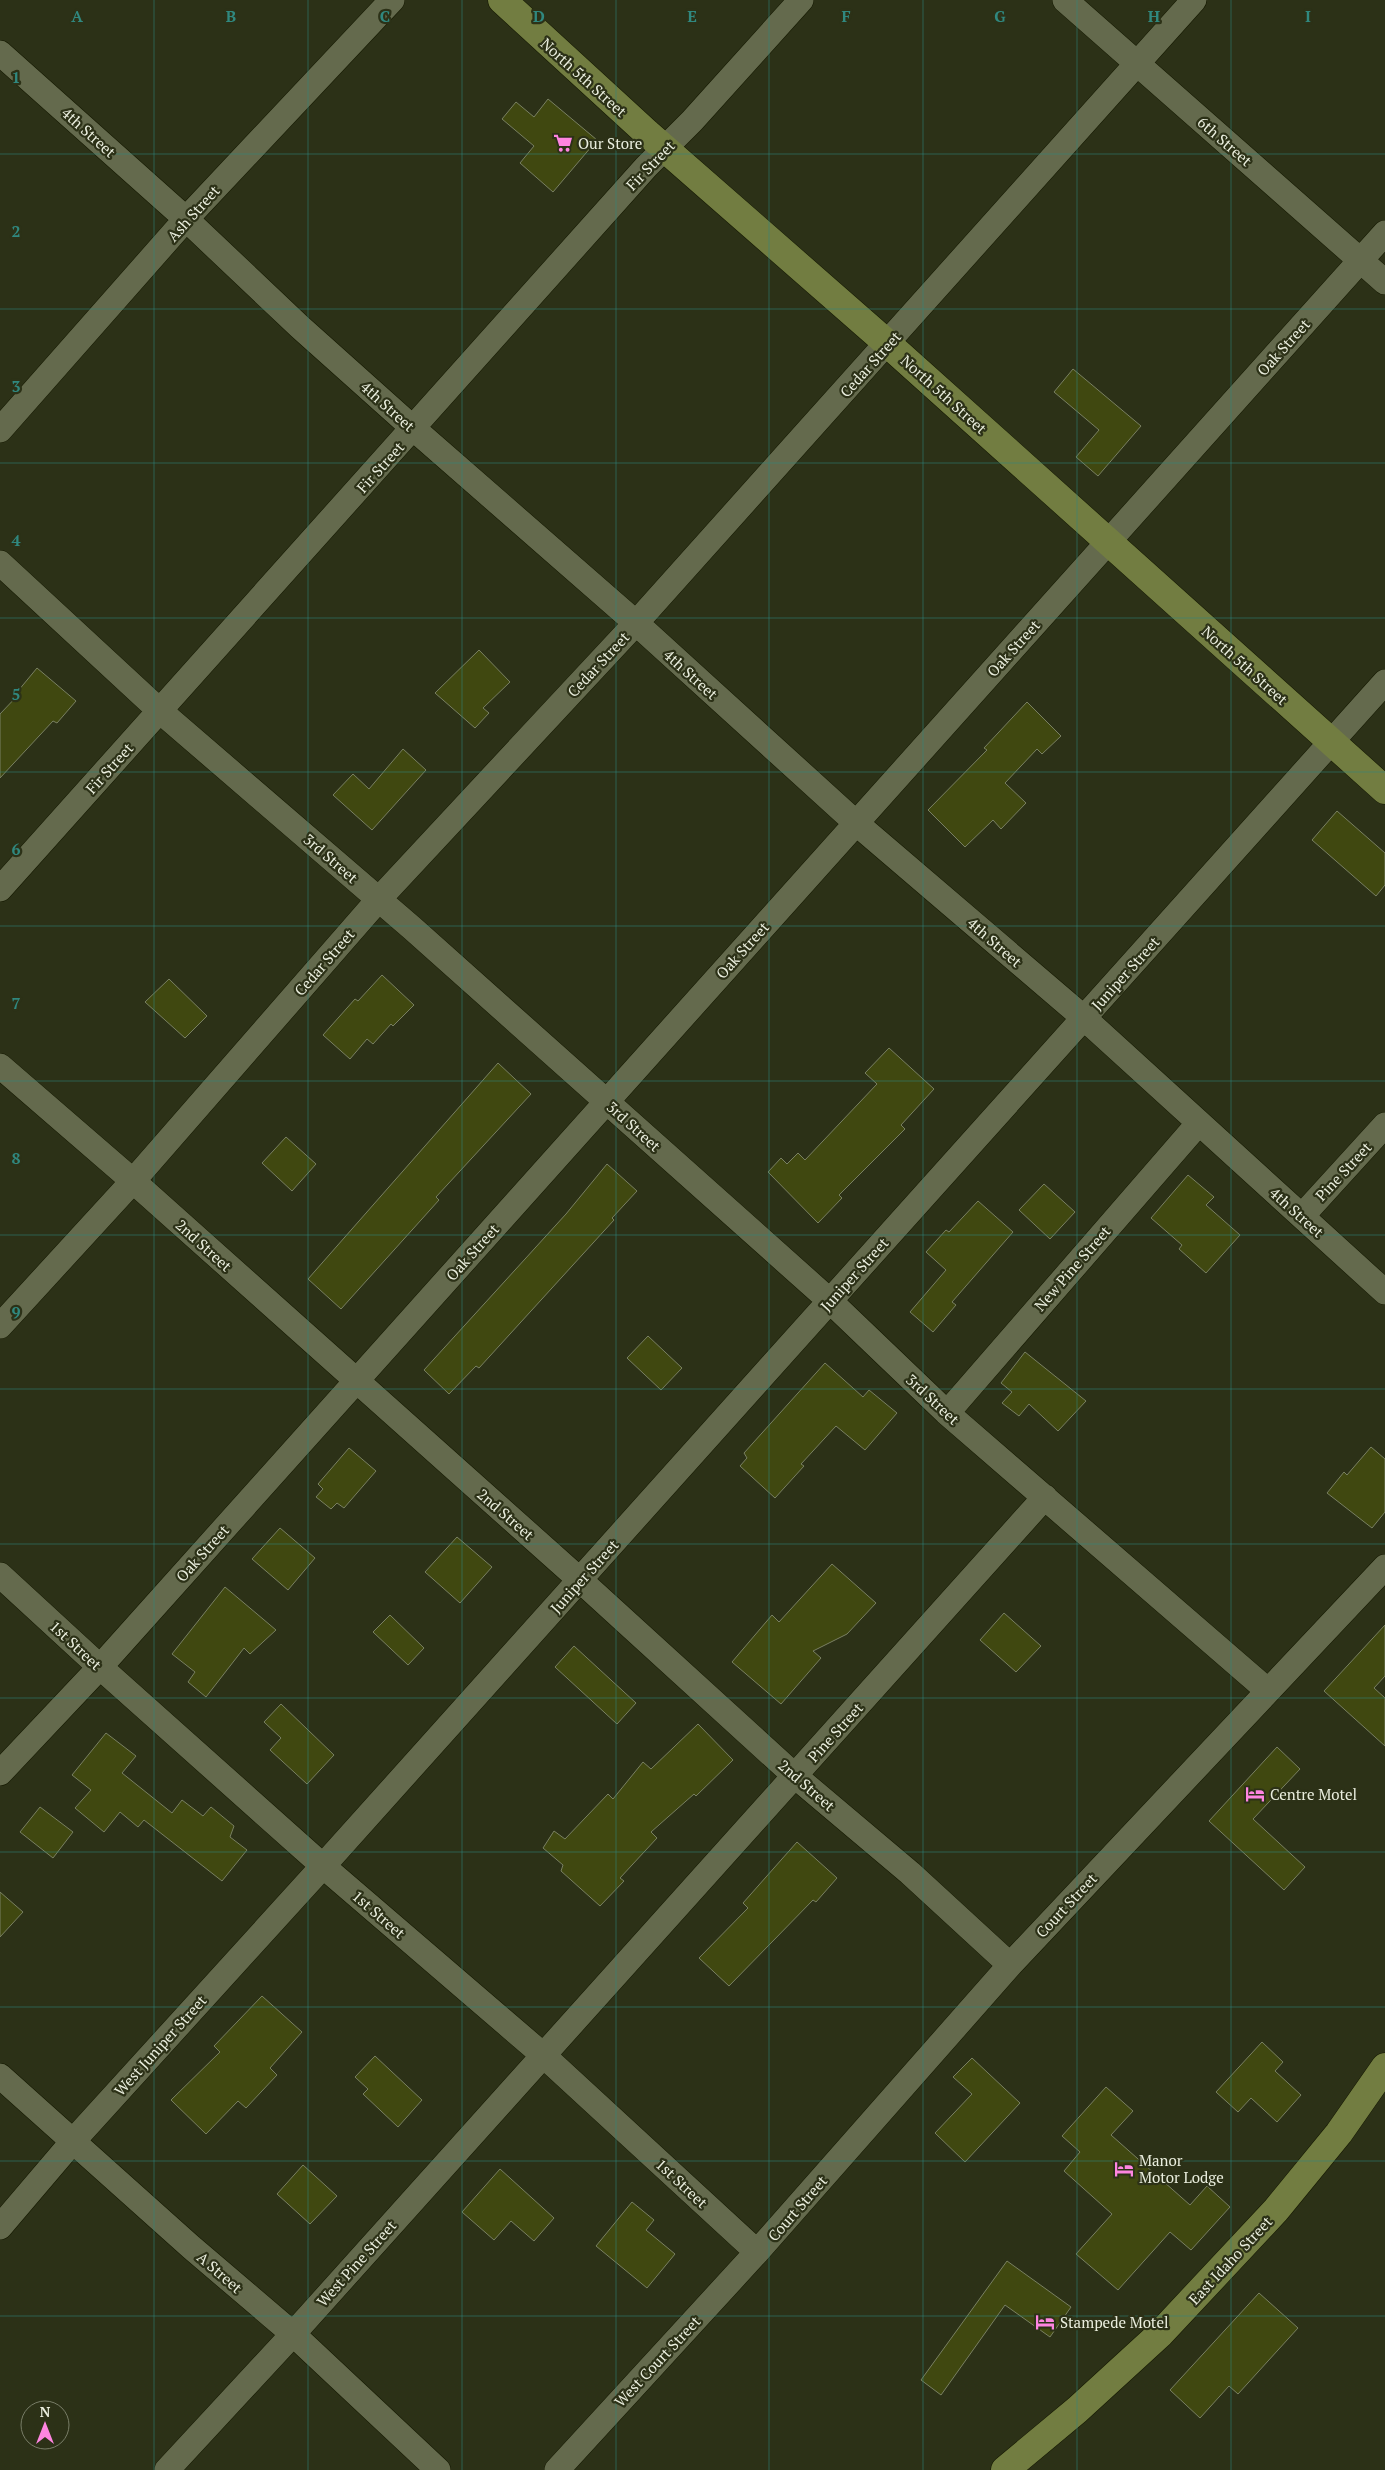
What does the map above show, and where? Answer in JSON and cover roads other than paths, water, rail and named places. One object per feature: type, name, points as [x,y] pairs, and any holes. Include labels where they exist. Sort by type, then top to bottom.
[{"type":"main road","name":"North 5th Street","points":[[502,0],[665,150],[888,344],[1385,790]]},
{"type":"main road","name":"East Idaho Street","points":[[1005,2470],[1077,2410],[1146,2347],[1204,2288],[1276,2210],[1339,2133],[1385,2067]]},
{"type":"street","name":"Ash Street","points":[[0,430],[186,219],[392,0]]},
{"type":"street","name":"Fir Street","points":[[0,889],[414,429],[646,167],[665,150],[800,0]]},
{"type":"street","name":"6th Street","points":[[1065,0],[1385,282]]},
{"type":"street","name":"Cedar Street","points":[[0,1326],[133,1181],[379,900],[636,623],[888,344],[1194,0]]},
{"type":"street","name":"4th Street","points":[[0,53],[186,219],[300,327],[414,429],[636,623],[856,823],[1084,1018],[1198,1124],[1385,1292]]},
{"type":"street","name":"Oak Street","points":[[0,1773],[100,1667],[1385,232]]},
{"type":"street","name":"3rd Street","points":[[0,563],[160,711],[379,900],[830,1301],[947,1413],[1267,1690]]},
{"type":"street","name":"Juniper Street","points":[[323,1866],[1385,682]]},
{"type":"street","name":"2nd Street","points":[[0,1066],[133,1181],[580,1580],[796,1776],[910,1874],[1010,1965]]},
{"type":"street","name":"New Pine Street","points":[[947,1413],[1198,1124]]},
{"type":"street","name":"Pine Street","points":[[1302,1216],[1385,1125]]},
{"type":"street","name":"Pine Street","points":[[543,2055],[1045,1497]]},
{"type":"street","name":"Court Street","points":[[757,2252],[1010,1965],[1267,1690],[1385,1567]]},
{"type":"street","name":"1st Street","points":[[0,1575],[323,1866],[543,2055],[757,2252]]},
{"type":"street","name":"West Juniper Street","points":[[0,2227],[74,2140],[323,1866]]},
{"type":"street","name":"West Pine Street","points":[[167,2470],[293,2334],[543,2055]]},
{"type":"street","name":"A Street","points":[[0,2076],[74,2140],[191,2247],[293,2334],[438,2470]]},
{"type":"street","name":"West Court Street","points":[[557,2470],[757,2252]]},
{"type":"place","name":"Our Store","points":[[563,143]]},
{"type":"place","name":"Centre Motel","points":[[1255,1794]]},
{"type":"place","name":"Manor Motor Lodge","points":[[1124,2169]]},
{"type":"place","name":"Stampede Motel","points":[[1045,2322]]}]
